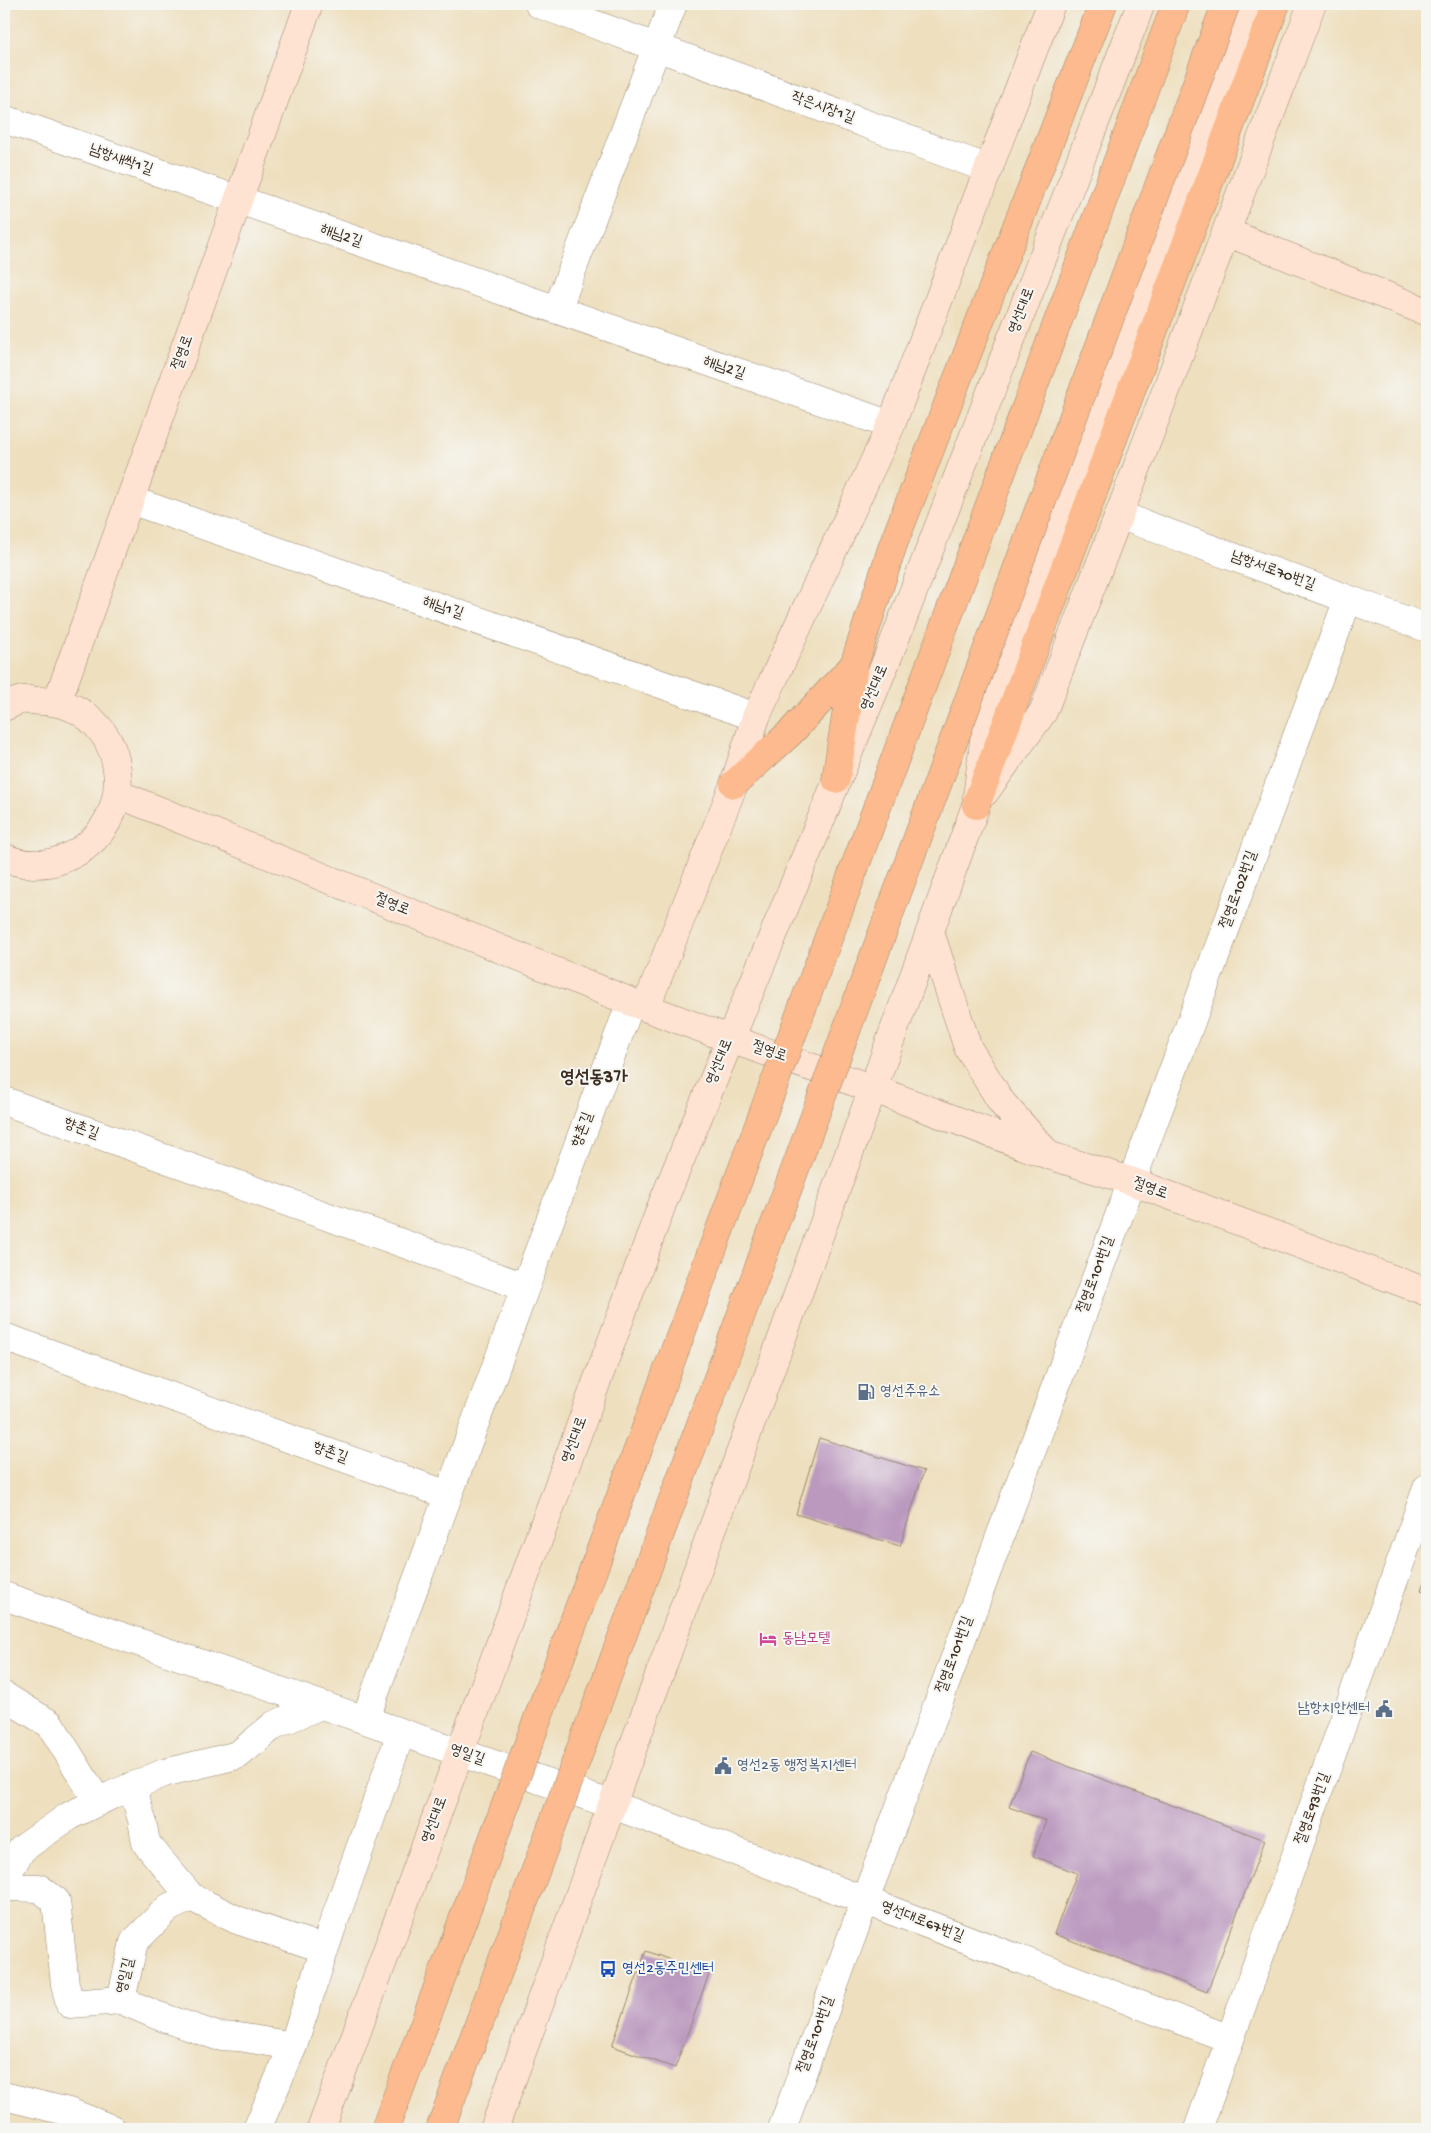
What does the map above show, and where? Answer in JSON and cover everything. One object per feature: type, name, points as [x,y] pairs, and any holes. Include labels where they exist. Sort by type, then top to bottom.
[{"type":"highway","points":[[836,779],[854,664],[893,545],[1102,4]]},
{"type":"highway","points":[[385,2129],[1176,4]]},
{"type":"highway","points":[[440,2129],[1226,4]]},
{"type":"highway","points":[[976,806],[1276,4]]},
{"type":"highway","points":[[734,784],[790,733],[854,664]]},
{"type":"main road","name":"절영로","points":[[57,702],[309,4]]},
{"type":"main road","points":[[639,1004],[734,784],[756,717],[892,425],[1052,4]]},
{"type":"main road","name":"영선대로","points":[[321,2129],[663,1202],[888,656],[1140,4]]},
{"type":"main road","points":[[494,2129],[976,806],[990,692],[1252,4]]},
{"type":"main road","points":[[976,806],[1042,712],[1312,4]]},
{"type":"main road","points":[[1226,232],[1427,312]]},
{"type":"main road","points":[[4,707],[22,700],[57,702],[84,714],[105,736],[117,764],[118,794],[110,817],[97,838],[78,853],[55,862],[30,864],[5,861]]},
{"type":"main road","name":"절영로","points":[[118,794],[730,1039],[874,1089],[1048,1155],[1131,1182],[1427,1292]]},
{"type":"main road","points":[[930,932],[968,1048],[1002,1103],[1048,1155]]},
{"type":"street","name":"작은시장1길","points":[[539,4],[989,169]]},
{"type":"street","points":[[557,310],[673,4]]},
{"type":"street","name":"남항새싹1길","points":[[4,119],[238,201]]},
{"type":"street","name":"해님2길","points":[[238,201],[892,425]]},
{"type":"street","name":"해님1길","points":[[130,500],[756,717]]},
{"type":"street","name":"남항서로70번길","points":[[1119,514],[1427,628]]},
{"type":"street","name":"절영로102번길","points":[[1131,1182],[1348,599]]},
{"type":"street","name":"향촌길","points":[[4,1336],[448,1495],[525,1287],[639,1004]]},
{"type":"street","name":"향촌길","points":[[4,1101],[525,1287]]},
{"type":"street","name":"절영로101번길","points":[[782,2129],[864,1900],[1131,1182]]},
{"type":"street","name":"절영로93번길","points":[[1198,2129],[1427,1488]]},
{"type":"street","points":[[364,1720],[448,1495]]},
{"type":"street","name":"영일길","points":[[4,1596],[613,1805]]},
{"type":"street","points":[[4,1696],[50,1724],[98,1802]]},
{"type":"street","points":[[4,1879],[22,1849],[69,1816],[164,1773],[238,1755],[274,1725],[321,1705]]},
{"type":"street","points":[[257,2129],[293,2046],[401,1733]]},
{"type":"street","points":[[132,1786],[142,1820],[146,1843],[191,1898],[237,1920],[325,1949]]},
{"type":"street","name":"영선대로67번길","points":[[613,1805],[1230,2039]]},
{"type":"street","name":"영일길","points":[[4,1887],[39,1888],[56,1901],[65,1984],[70,2004],[122,2000],[134,1942],[168,1908],[191,1898]]},
{"type":"street","points":[[122,2000],[156,2015],[217,2036],[239,2037],[293,2046]]},
{"type":"street","points":[[4,2096],[69,2112],[112,2129]]},
{"type":"building","points":[[819,1438],[924,1471],[900,1546],[796,1514]]},
{"type":"building","points":[[1427,1573],[1427,1592],[1421,1590]]},
{"type":"building","points":[[1030,1752],[1265,1840],[1207,1992],[1054,1934],[1077,1873],[1033,1856],[1046,1821],[1009,1807]]},
{"type":"building","points":[[646,1951],[709,1974],[675,2068],[612,2046]]},
{"type":"place","name":"영선주유소","points":[[866,1392]]},
{"type":"place","name":"동남모텔","points":[[768,1639]]},
{"type":"place","name":"남항치안센터","points":[[1384,1709]]},
{"type":"place","name":"영선2동 행정복지센터","points":[[723,1766]]},
{"type":"place","name":"영선2동주민센터","points":[[608,1969]]},
{"type":"district","name":"영선동3가","points":[[594,1078]]}]
